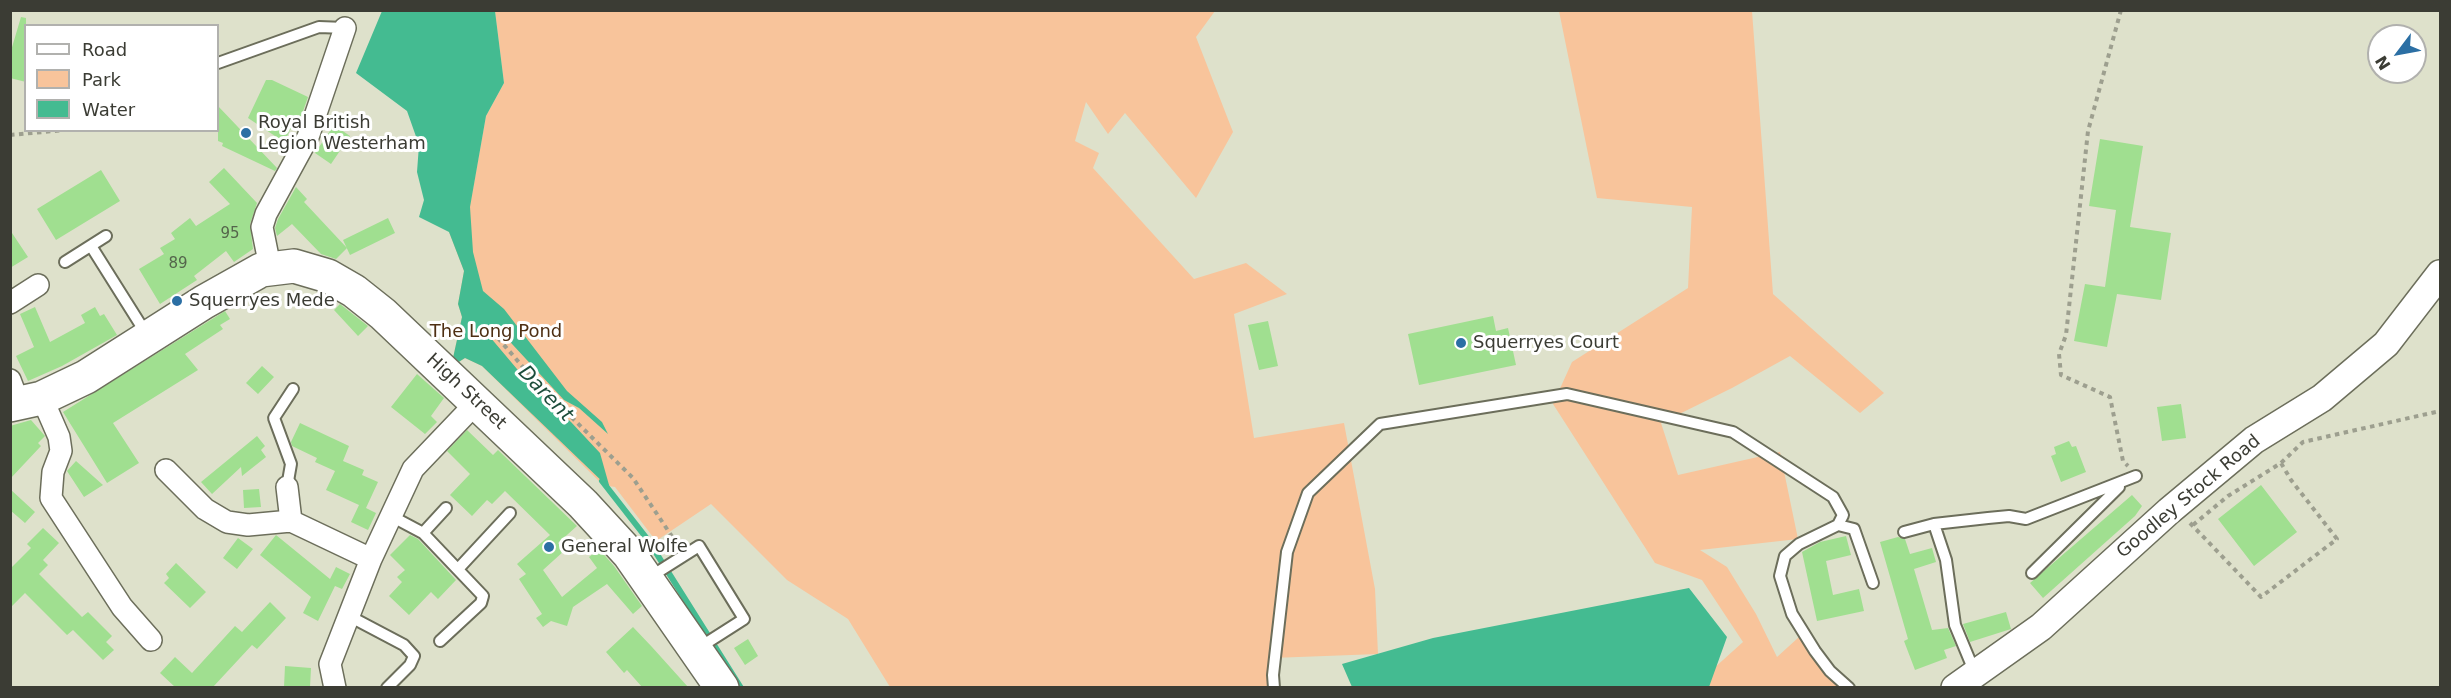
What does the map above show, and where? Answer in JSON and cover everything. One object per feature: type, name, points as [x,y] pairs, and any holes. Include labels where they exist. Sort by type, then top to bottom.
[{"type":"main road","name":"High Street","points":[[21,397],[86,376],[247,276],[270,267],[294,266],[328,276],[354,291],[383,314],[583,504],[629,554],[654,574],[708,642],[722,687]]},
{"type":"street","points":[[270,267],[262,227],[264,220],[308,137],[345,28]]},
{"type":"street","name":"Goodley Stock Road","points":[[1965,680],[2041,627],[2169,511],[2254,440],[2322,398],[2386,344],[2440,274]]},
{"type":"street","points":[[10,303],[38,285]]},
{"type":"street","points":[[21,397],[60,444],[59,457],[53,472],[51,498],[122,607],[151,639]]},
{"type":"street","points":[[335,687],[330,664],[371,559],[413,470],[477,402]]},
{"type":"street","points":[[166,470],[205,509],[227,522],[248,525],[291,521],[371,559]]},
{"type":"street","points":[[287,488],[291,521]]},
{"type":"lane","points":[[219,63],[319,27],[345,28]]},
{"type":"lane","points":[[65,262],[106,236]]},
{"type":"lane","points":[[91,246],[148,338]]},
{"type":"lane","points":[[287,488],[291,464],[274,418],[293,389]]},
{"type":"lane","points":[[1274,687],[1273,675],[1287,552],[1308,493],[1380,424],[1567,394],[1733,432],[1833,496],[1843,515],[1838,525],[1799,544],[1785,556],[1780,576],[1792,614],[1830,671],[1849,687]]},
{"type":"lane","points":[[1904,532],[1934,524],[2009,516],[2026,519],[2136,476]]},
{"type":"lane","points":[[2032,573],[2124,482]]},
{"type":"lane","points":[[423,532],[446,508]]},
{"type":"lane","points":[[459,568],[510,513]]},
{"type":"lane","points":[[391,516],[423,532],[480,591],[483,600],[440,641]]},
{"type":"lane","points":[[1934,524],[1946,560],[1965,680]]},
{"type":"lane","points":[[1838,525],[1854,529],[1873,583]]},
{"type":"lane","points":[[654,574],[699,546],[744,619],[708,642]]},
{"type":"lane","points":[[349,616],[404,645],[414,656],[410,665],[387,687]]},
{"type":"path","points":[[2121,10],[2088,130],[2066,335],[2059,354],[2061,375],[2110,397],[2123,461],[2136,476]]},
{"type":"path","points":[[10,135],[43,132]]},
{"type":"path","points":[[498,338],[535,381],[633,478],[680,557]]},
{"type":"path","points":[[2193,525],[2228,496],[2281,463],[2303,442],[2440,411]]},
{"type":"path","points":[[2169,511],[2193,525],[2261,597],[2337,539],[2291,480],[2281,463]]},
{"type":"green space","name":"The Long Pond","points":[[495,11],[1215,11],[1196,37],[1233,132],[1196,198],[1125,113],[1108,134],[1086,102],[1075,141],[1099,153],[1093,168],[1194,279],[1246,263],[1287,294],[1234,314],[1254,438],[1344,423],[1375,589],[1378,654],[1272,658],[1272,687],[890,687],[848,619],[787,580],[711,504],[656,541],[615,487],[603,485],[482,366],[465,358],[451,367],[462,317],[458,304],[464,271],[449,232],[471,200],[486,116],[504,83]]},
{"type":"green space","points":[[1559,11],[1752,11],[1773,294],[1884,393],[1860,413],[1790,356],[1661,423],[1678,475],[1780,452],[1798,539],[1700,550],[1727,567],[1756,614],[1777,657],[1799,637],[1841,687],[1693,687],[1743,642],[1702,580],[1655,563],[1553,404],[1572,362],[1688,288],[1692,207],[1597,198]]},
{"type":"water","points":[[382,11],[495,11],[504,83],[486,116],[470,207],[473,252],[483,291],[504,309],[567,391],[602,422],[608,434],[579,408],[564,400],[500,331],[491,327],[490,337],[533,388],[571,422],[600,453],[609,485],[607,486],[482,366],[465,358],[451,367],[462,317],[458,304],[464,271],[449,232],[419,217],[424,200],[417,172],[419,145],[407,111],[356,73]]},
{"type":"water","points":[[1689,588],[1727,637],[1709,687],[1352,687],[1342,664],[1433,638]]},
{"type":"building","points":[[21,17],[26,18],[26,24],[24,24],[24,82],[10,78],[10,54]]},
{"type":"building","points":[[266,80],[272,80],[308,97],[301,117],[298,115],[284,142],[248,118]]},
{"type":"building","points":[[219,107],[277,168],[275,171],[222,146],[223,143],[218,141]]},
{"type":"building","points":[[334,125],[350,136],[331,164],[315,153]]},
{"type":"building","points":[[2100,139],[2143,146],[2130,227],[2171,233],[2161,300],[2117,294],[2107,347],[2074,341],[2085,284],[2105,287],[2116,210],[2089,206]]},
{"type":"building","points":[[224,168],[257,203],[250,224],[253,249],[234,262],[226,251],[194,276],[197,280],[160,304],[139,269],[164,254],[160,248],[175,239],[171,233],[190,218],[196,226],[230,204],[209,182]]},
{"type":"building","points":[[101,170],[120,201],[56,240],[37,209]]},
{"type":"building","points":[[296,187],[307,199],[304,202],[347,248],[336,259],[321,254],[292,224],[277,236],[275,228],[278,219]]},
{"type":"building","points":[[388,218],[395,233],[350,255],[343,240]]},
{"type":"building","points":[[10,230],[28,257],[10,268]]},
{"type":"building","points":[[340,304],[368,326],[358,336],[334,310]]},
{"type":"building","points":[[35,307],[50,342],[85,323],[81,315],[95,307],[100,316],[104,314],[117,335],[62,366],[28,381],[16,356],[34,347],[20,314]]},
{"type":"building","points":[[225,311],[230,319],[220,325],[223,329],[185,354],[198,370],[113,423],[139,463],[107,483],[63,412]]},
{"type":"building","name":"Squerryes Court","points":[[1493,316],[1496,331],[1508,328],[1516,365],[1419,385],[1408,334]]},
{"type":"building","points":[[1268,321],[1278,366],[1259,370],[1248,325]]},
{"type":"building","points":[[262,366],[274,377],[258,394],[246,383]]},
{"type":"building","points":[[417,374],[444,398],[431,416],[437,422],[425,434],[391,407]]},
{"type":"building","points":[[2181,404],[2186,438],[2162,441],[2157,407]]},
{"type":"building","points":[[31,420],[45,436],[38,443],[41,446],[10,479],[10,426]]},
{"type":"building","points":[[300,423],[349,446],[343,461],[364,470],[362,475],[378,482],[366,508],[376,513],[368,530],[351,522],[359,505],[326,490],[335,471],[315,462],[317,458],[292,446],[291,442]]},
{"type":"building","points":[[467,430],[493,455],[498,450],[577,526],[558,543],[564,551],[543,570],[562,597],[597,568],[589,557],[599,549],[642,606],[633,614],[607,584],[573,607],[567,626],[551,621],[543,627],[536,618],[542,614],[519,579],[526,574],[517,564],[550,535],[505,491],[492,504],[487,500],[472,516],[450,495],[470,474],[447,451]]},
{"type":"building","points":[[257,436],[265,446],[261,450],[266,457],[242,476],[241,467],[212,494],[201,482]]},
{"type":"building","points":[[2069,441],[2072,447],[2076,446],[2086,472],[2061,482],[2051,456],[2056,454],[2054,447]]},
{"type":"building","points":[[76,461],[103,485],[84,497],[67,471]]},
{"type":"building","points":[[2261,485],[2297,532],[2254,566],[2218,519]]},
{"type":"building","points":[[10,489],[35,512],[25,523],[10,510]]},
{"type":"building","points":[[259,489],[261,507],[244,508],[243,490]]},
{"type":"building","points":[[2132,495],[2142,506],[2135,516],[2043,598],[2030,583]]},
{"type":"building","points":[[43,528],[59,543],[43,560],[48,565],[39,574],[82,617],[88,612],[112,636],[106,642],[114,650],[103,660],[73,630],[67,635],[25,593],[10,608],[10,569],[31,548],[27,544]]},
{"type":"building","points":[[276,535],[330,579],[336,567],[350,574],[342,589],[335,586],[318,621],[303,613],[311,597],[260,555]]},
{"type":"building","points":[[410,535],[418,539],[456,580],[438,599],[431,592],[409,615],[389,596],[402,582],[397,577],[405,570],[390,555]]},
{"type":"building","points":[[1846,536],[1851,555],[1826,561],[1833,595],[1859,589],[1864,611],[1817,621],[1802,552],[1820,542]]},
{"type":"building","points":[[1898,537],[1905,539],[1910,554],[1932,548],[1936,562],[1914,569],[1932,630],[1948,628],[1956,646],[1944,650],[1947,658],[1915,670],[1904,641],[1908,639],[1880,542]]},
{"type":"building","points":[[238,538],[253,549],[237,569],[223,558]]},
{"type":"building","points":[[176,563],[206,592],[190,608],[164,583],[169,578],[166,574]]},
{"type":"building","points":[[270,602],[286,618],[257,649],[252,645],[213,687],[175,687],[160,673],[175,657],[192,673],[235,626],[242,632]]},
{"type":"building","points":[[2006,612],[2011,629],[1970,642],[1963,624]]},
{"type":"building","points":[[633,627],[688,687],[642,687],[627,670],[624,673],[606,652]]},
{"type":"building","points":[[748,639],[758,656],[745,665],[734,648]]},
{"type":"building","points":[[285,666],[311,668],[310,687],[284,687]]},
{"type":"waterway","name":"Darent","points":[[602,481],[648,540],[741,688]]},
{"type":"place","name":"Royal British Legion Westerham","points":[[246,133]]},
{"type":"place","name":"Squerryes Mede","points":[[177,301]]},
{"type":"place","name":"Squerryes Court","points":[[1461,343]]},
{"type":"place","name":"General Wolfe","points":[[549,547]]}]
